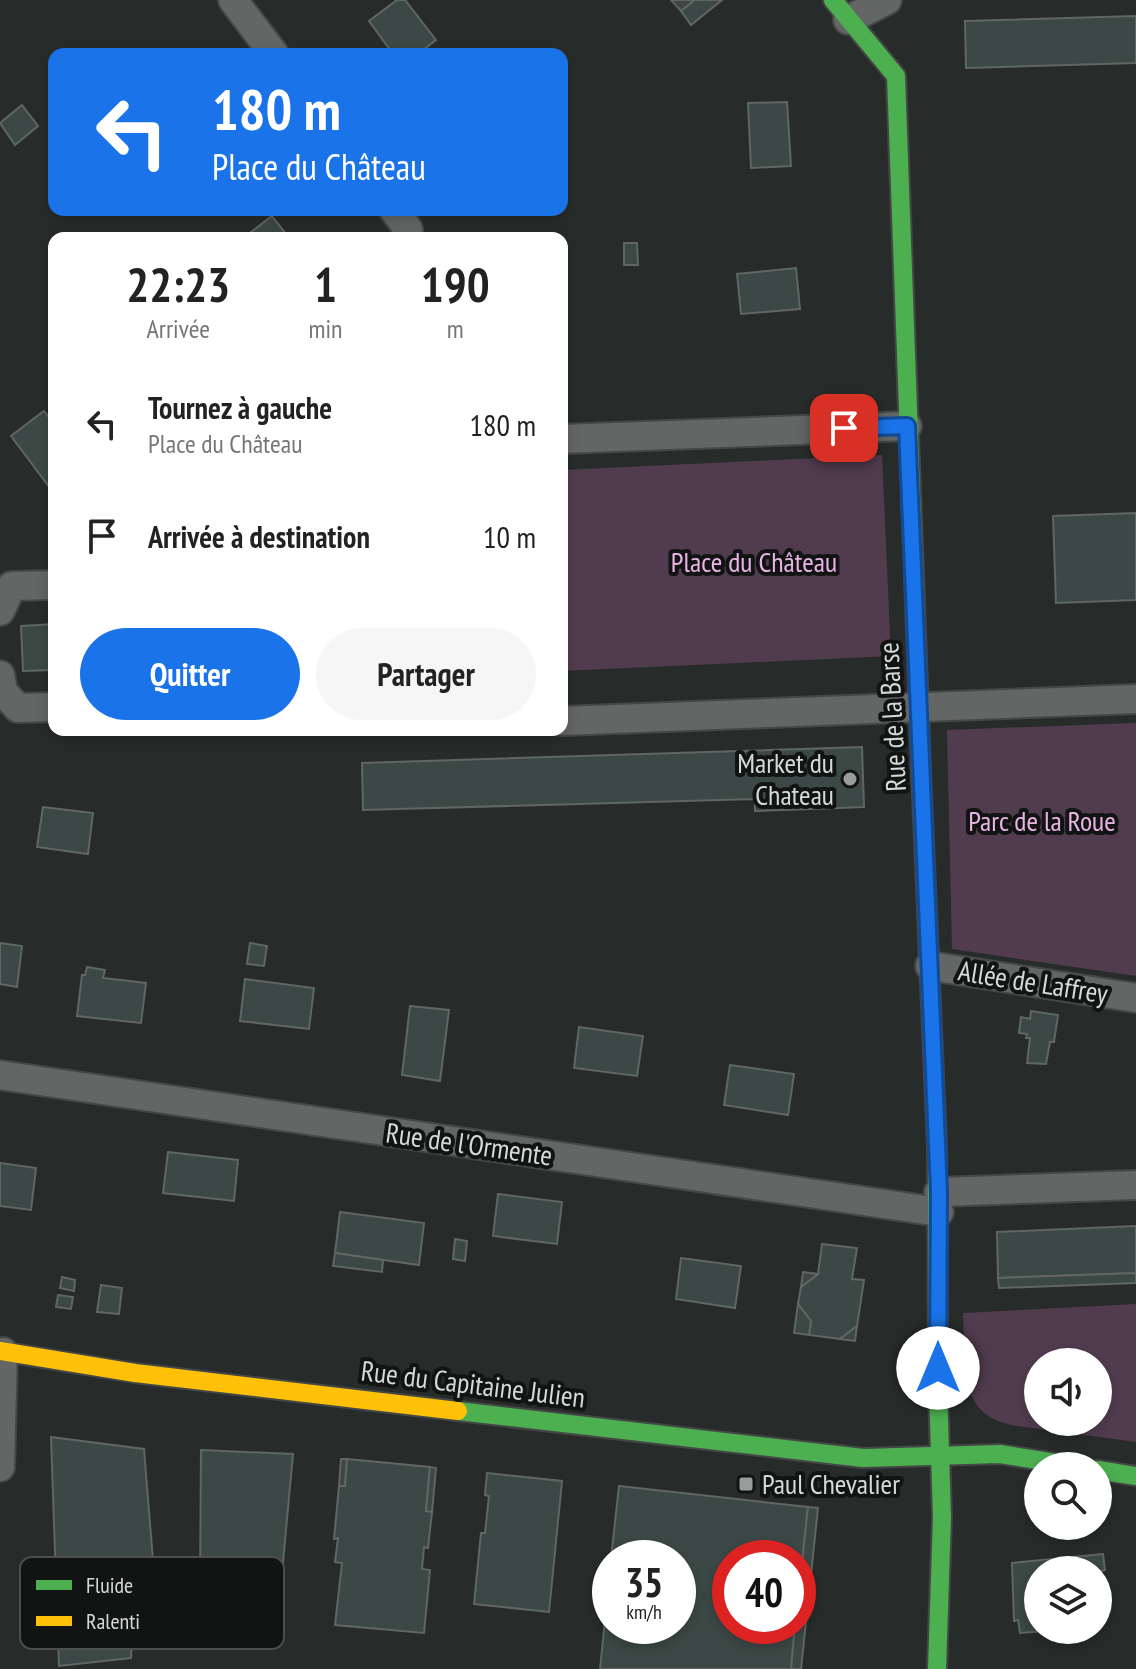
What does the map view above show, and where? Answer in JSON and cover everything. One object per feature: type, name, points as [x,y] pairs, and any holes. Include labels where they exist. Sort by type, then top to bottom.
[{"type":"street","points":[[233,0],[269,48]]},
{"type":"street","points":[[840,10],[887,0]]},
{"type":"street","name":"Rue de la Barse","points":[[840,10],[896,76],[939,1202],[940,1634],[937,1669]]},
{"type":"street","points":[[568,439],[907,426]]},
{"type":"street","points":[[0,611],[12,586],[48,585]]},
{"type":"street","points":[[0,675],[3,692],[18,708],[48,707]]},
{"type":"street","points":[[568,721],[1136,699]]},
{"type":"street","name":"Allée de Laffrey","points":[[930,966],[1136,998]]},
{"type":"street","name":"Rue de l'Ormente","points":[[0,1075],[939,1202],[1136,1185]]},
{"type":"street","points":[[0,1467],[2,1351]]},
{"type":"street","name":"Rue du Capitaine Julien","points":[[2,1351],[135,1373],[874,1460],[1000,1454],[1024,1458]]},
{"type":"street","points":[[1112,1472],[1136,1476]]},
{"type":"green space","name":"Place du Château","points":[[882,455],[891,656],[568,671],[568,470]]},
{"type":"green space","name":"Parc de la Roue","points":[[1136,723],[1136,976],[952,949],[947,730]]},
{"type":"green space","points":[[1136,1304],[1136,1442],[1092,1436],[1112,1436],[1112,1348],[1024,1348],[1024,1427],[985,1414],[970,1390],[964,1352],[963,1313]]},
{"type":"building","points":[[397,0],[405,0],[436,40],[426,48],[389,48],[369,21]]},
{"type":"building","points":[[671,0],[695,0],[681,11]]},
{"type":"building","points":[[695,0],[722,0],[691,25],[681,11]]},
{"type":"building","points":[[1136,16],[1136,63],[966,68],[965,21]]},
{"type":"building","points":[[787,102],[791,166],[751,168],[748,103]]},
{"type":"building","points":[[22,105],[38,126],[15,145],[0,123]]},
{"type":"building","points":[[272,216],[284,232],[251,232]]},
{"type":"building","points":[[624,243],[637,243],[638,265],[624,265]]},
{"type":"building","points":[[796,268],[800,309],[741,314],[737,274]]},
{"type":"building","points":[[44,411],[48,416],[48,485],[11,436]]},
{"type":"building","points":[[1136,513],[1136,600],[1056,603],[1053,516]]},
{"type":"building","points":[[48,624],[48,670],[23,671],[21,626]]},
{"type":"building","points":[[862,747],[864,807],[755,811],[755,799],[363,810],[362,763]]},
{"type":"building","points":[[43,807],[93,813],[88,854],[37,847]]},
{"type":"building","points":[[0,943],[22,946],[17,987],[0,984]]},
{"type":"building","points":[[250,943],[267,946],[264,966],[247,964]]},
{"type":"building","points":[[87,967],[105,970],[103,978],[146,983],[141,1023],[77,1016],[82,975],[85,975]]},
{"type":"building","points":[[245,979],[314,988],[309,1029],[240,1021]]},
{"type":"building","points":[[410,1006],[449,1010],[440,1081],[402,1075]]},
{"type":"building","points":[[1031,1011],[1058,1015],[1054,1042],[1050,1042],[1046,1064],[1027,1063],[1030,1038],[1026,1038],[1027,1034],[1019,1033],[1021,1017],[1030,1019]]},
{"type":"building","points":[[579,1027],[643,1036],[637,1076],[574,1068]]},
{"type":"building","points":[[730,1065],[794,1074],[788,1115],[724,1105]]},
{"type":"building","points":[[168,1152],[238,1160],[234,1201],[163,1193]]},
{"type":"building","points":[[0,1163],[36,1168],[31,1210],[0,1206]]},
{"type":"building","points":[[498,1194],[562,1202],[557,1244],[493,1236]]},
{"type":"building","points":[[340,1212],[424,1223],[419,1265],[335,1253]]},
{"type":"building","points":[[1136,1226],[1136,1273],[998,1278],[997,1232]]},
{"type":"building","points":[[455,1239],[467,1241],[465,1261],[453,1259]]},
{"type":"building","points":[[822,1244],[857,1248],[852,1279],[864,1280],[857,1326],[840,1339],[809,1335],[811,1321],[798,1304],[801,1287],[818,1274]]},
{"type":"building","points":[[335,1253],[383,1260],[382,1272],[333,1266]]},
{"type":"building","points":[[681,1258],[741,1266],[735,1308],[676,1299]]},
{"type":"building","points":[[803,1272],[818,1274],[801,1287]]},
{"type":"building","points":[[1136,1273],[1136,1283],[999,1288],[998,1278]]},
{"type":"building","points":[[62,1277],[75,1280],[74,1291],[60,1288]]},
{"type":"building","points":[[101,1285],[122,1288],[119,1314],[97,1312]]},
{"type":"building","points":[[58,1295],[73,1297],[71,1309],[56,1307]]},
{"type":"building","points":[[798,1304],[811,1321],[809,1335],[794,1333]]},
{"type":"building","points":[[857,1326],[855,1341],[840,1339]]},
{"type":"building","points":[[51,1437],[144,1449],[153,1557],[55,1557]]},
{"type":"building","points":[[201,1450],[293,1454],[284,1557],[200,1557]]},
{"type":"building","points":[[341,1459],[347,1459],[345,1486],[339,1486]]},
{"type":"building","points":[[347,1459],[430,1467],[426,1511],[432,1512],[422,1569],[430,1570],[424,1633],[335,1625],[342,1563],[335,1562],[338,1538],[334,1539],[339,1486],[345,1486]]},
{"type":"building","points":[[430,1467],[436,1468],[432,1512],[426,1511]]},
{"type":"building","points":[[487,1473],[562,1481],[549,1612],[474,1604],[481,1533],[485,1533],[489,1496],[485,1495]]},
{"type":"building","points":[[619,1486],[808,1507],[804,1540],[712,1540],[712,1644],[793,1644],[791,1669],[600,1669],[603,1644],[696,1644],[696,1540],[613,1540]]},
{"type":"building","points":[[808,1507],[818,1508],[815,1540],[804,1540]]},
{"type":"building","points":[[1024,1562],[1024,1633],[1020,1633],[1018,1620],[1014,1621],[1012,1563]]},
{"type":"building","points":[[793,1644],[804,1644],[801,1669],[791,1669]]},
{"type":"building","points":[[58,1649],[131,1649],[131,1658],[59,1666]]},
{"type":"traffic: fast","points":[[833,0],[896,76],[921,770]]},
{"type":"traffic: fast","points":[[937,1146],[942,1517],[937,1669]]},
{"type":"traffic: fast","points":[[458,1411],[863,1458],[1000,1454],[1024,1458]]},
{"type":"traffic: fast","points":[[1112,1472],[1136,1476]]},
{"type":"traffic: slow","points":[[921,770],[937,1146]]},
{"type":"traffic: slow","points":[[0,1351],[135,1373],[458,1411]]},
{"type":"place","name":"Market du Chateau","points":[[850,779]]},
{"type":"place","name":"Paul Chevalier","points":[[746,1484]]},
{"type":"route","points":[[844,428],[907,426],[939,1192],[938,1368]]}]
